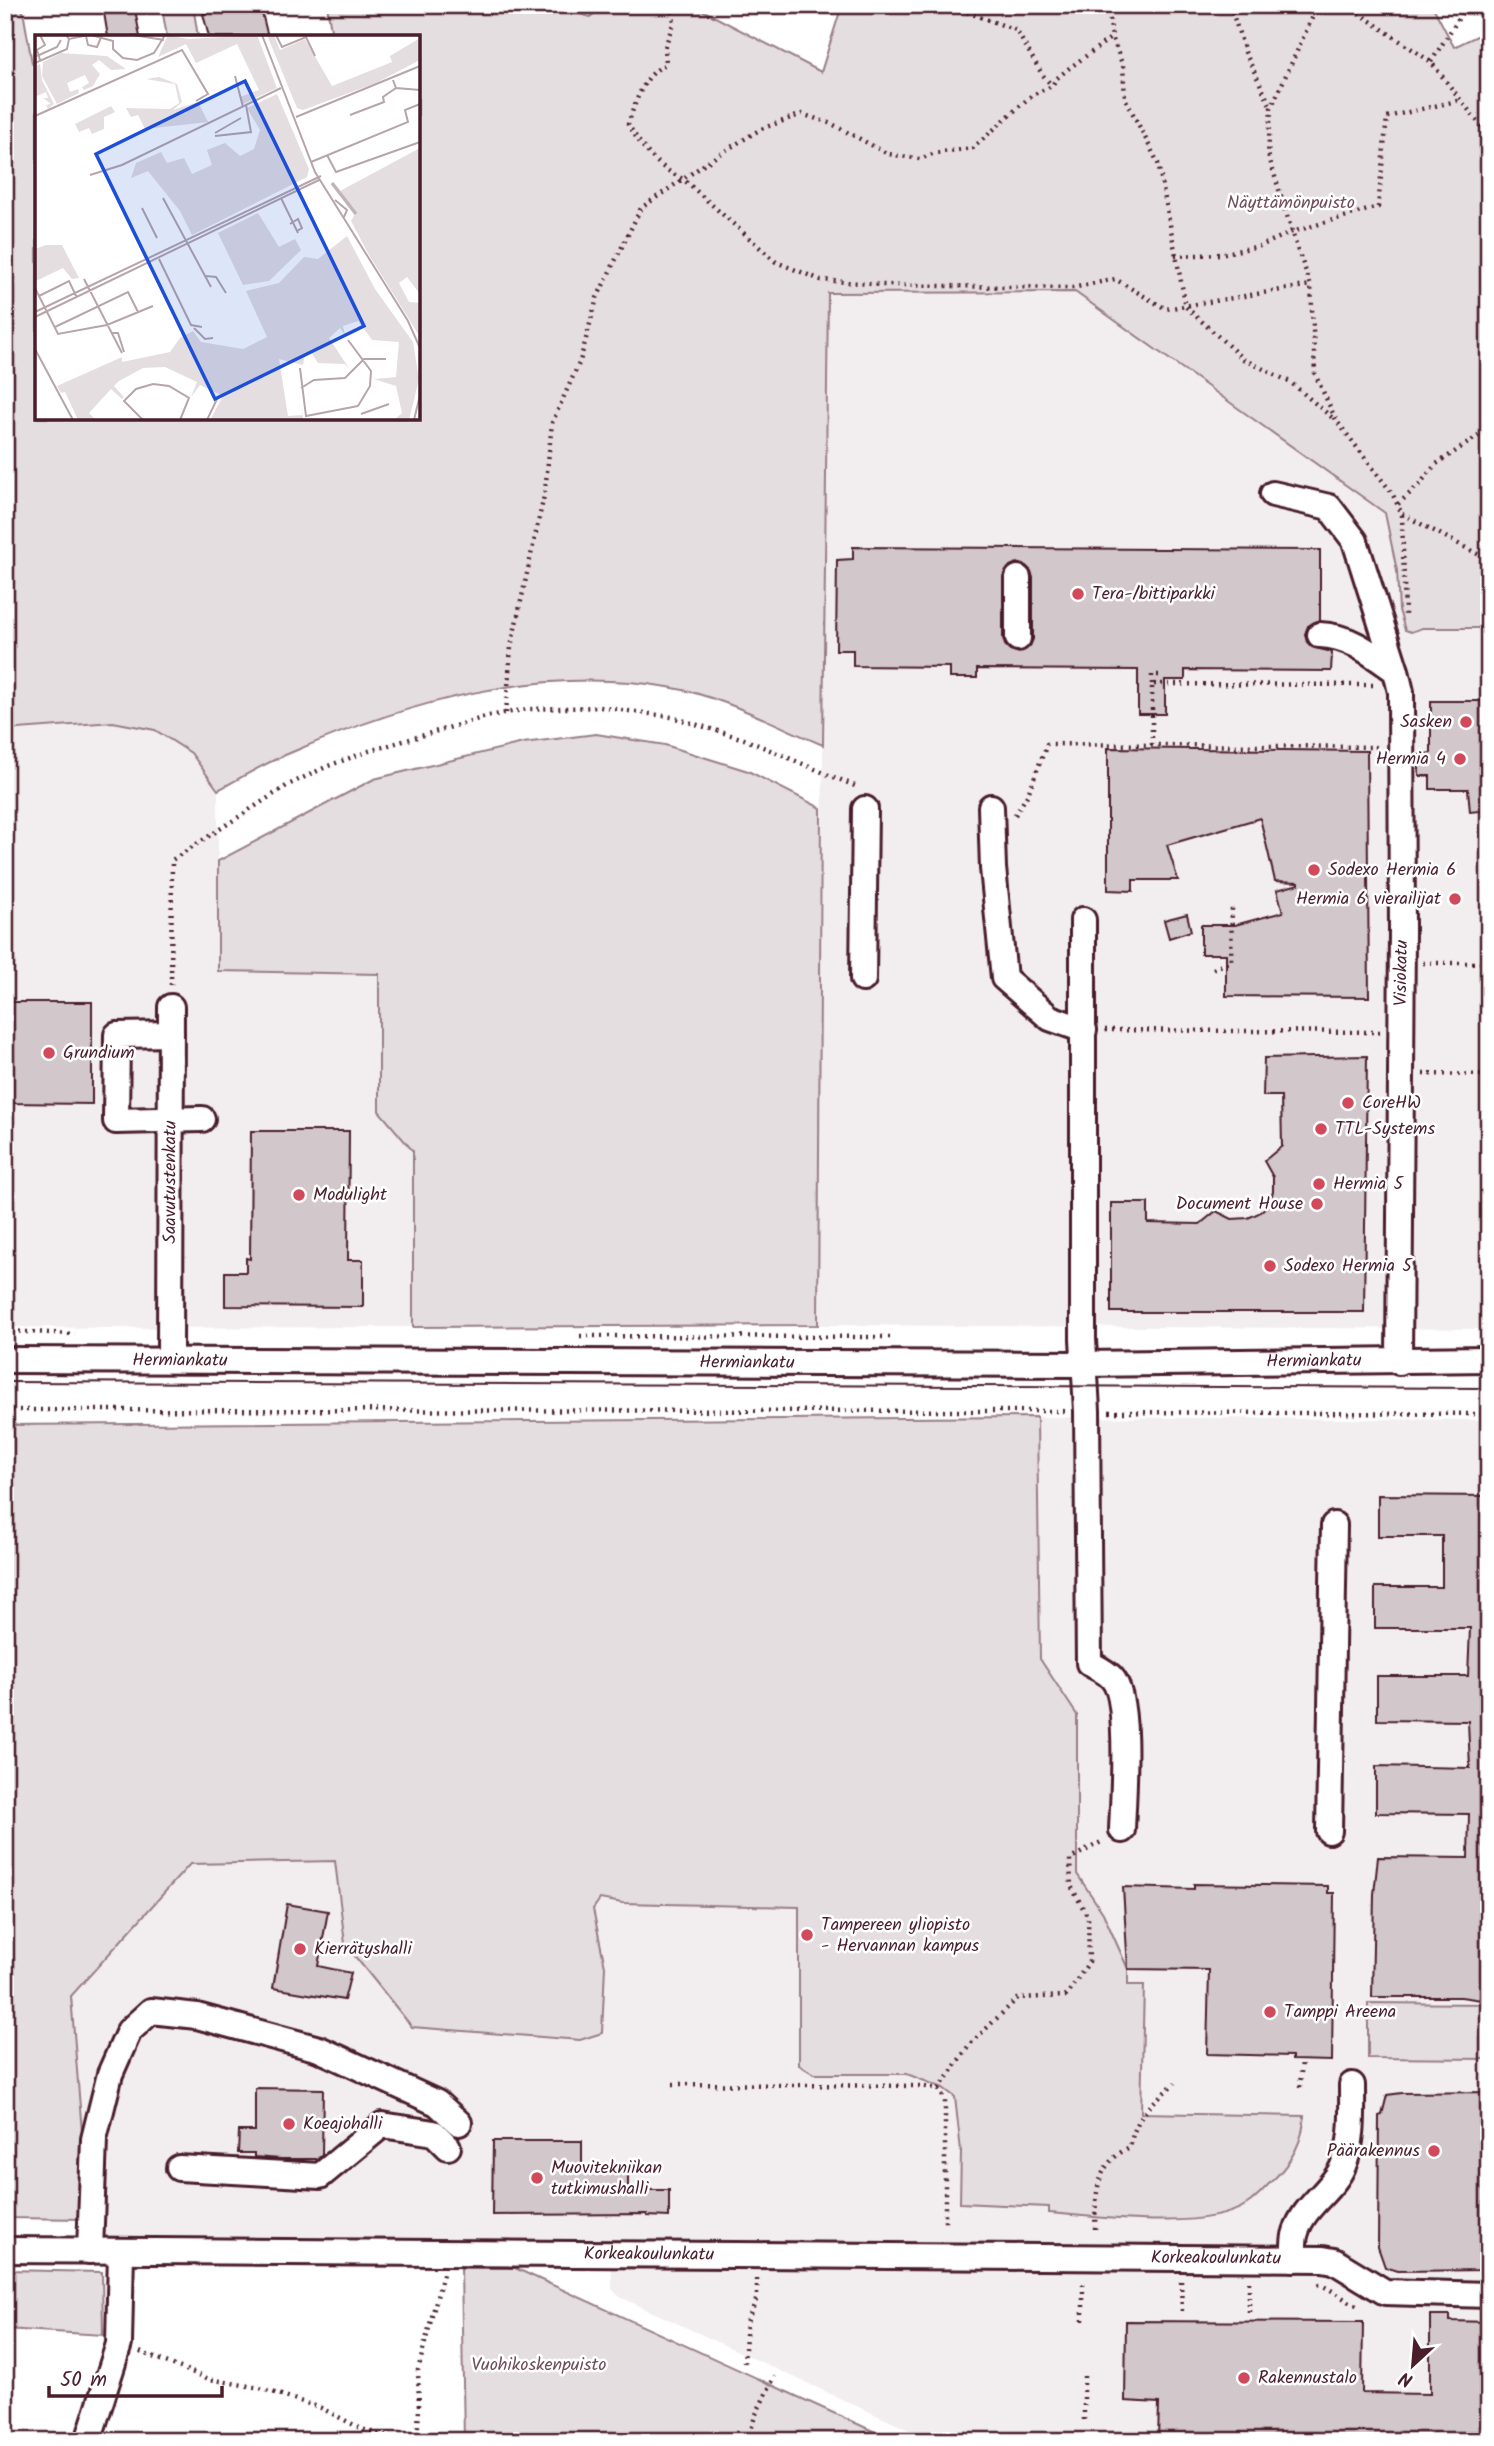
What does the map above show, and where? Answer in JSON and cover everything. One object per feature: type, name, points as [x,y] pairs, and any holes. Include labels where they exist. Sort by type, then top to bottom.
[{"type":"street","points":[[1273,494],[1329,507],[1340,522]]},
{"type":"street","points":[[1297,518],[1340,522]]},
{"type":"street","name":"Visiokatu","points":[[1340,522],[1354,541],[1387,678],[1401,692],[1399,1362]]},
{"type":"street","points":[[1018,578],[1018,638]]},
{"type":"street","points":[[1320,635],[1336,636],[1354,643],[1387,678]]},
{"type":"street","points":[[991,807],[993,868],[1004,978],[1050,1018],[1084,1030]]},
{"type":"street","points":[[863,979],[865,809]]},
{"type":"street","points":[[1083,920],[1084,1364],[1087,1411],[1089,1663],[1112,1678],[1121,1698],[1124,1754],[1122,1830]]},
{"type":"street","name":"Saavutustenkatu","points":[[170,1359],[171,1007]]},
{"type":"street","points":[[171,1034],[117,1035],[116,1121],[202,1119]]},
{"type":"street","name":"Hermiankatu","points":[[5,1360],[1084,1364],[1489,1359]]},
{"type":"street","points":[[1329,1831],[1334,1525]]},
{"type":"street","points":[[90,2251],[94,2139],[110,2074],[129,2031],[151,2011],[197,2016],[319,2049],[438,2103],[459,2123]]},
{"type":"street","name":"Korkeakoulunkatu","points":[[1294,2259],[1296,2232],[1301,2222],[1344,2165],[1351,2137],[1352,2085]]},
{"type":"street","points":[[178,2168],[320,2176],[382,2125],[434,2133],[448,2147]]},
{"type":"street","name":"Korkeakoulunkatu","points":[[5,2250],[1294,2259],[1334,2261],[1385,2292],[1489,2295]]},
{"type":"street","points":[[88,2441],[119,2344],[121,2251]]},
{"type":"path","points":[[670,5],[674,21],[665,47],[666,64],[653,70],[637,98],[628,124],[641,147],[667,172],[683,179],[776,262],[821,280],[883,285],[1072,288],[1115,279],[1166,309],[1311,285]]},
{"type":"path","points":[[955,5],[1016,30],[1052,86]]},
{"type":"path","points":[[1108,5],[1112,37],[1123,66],[1125,98],[1158,163],[1186,307],[1243,359],[1290,382],[1336,420]]},
{"type":"path","points":[[1230,5],[1245,52],[1271,108]]},
{"type":"path","points":[[1287,5],[1314,14]]},
{"type":"path","points":[[1318,5],[1271,108],[1268,154],[1311,285],[1315,374],[1336,420],[1398,504],[1402,514],[1404,620]]},
{"type":"path","points":[[1347,5],[1431,62],[1489,136]]},
{"type":"path","points":[[1431,62],[1467,5]]},
{"type":"path","points":[[506,713],[512,647],[545,491],[552,423],[580,361],[597,298],[641,208],[761,129],[802,114],[832,124],[888,154],[920,159],[935,153],[973,148],[1032,95],[1052,86],[1068,69],[1112,37]]},
{"type":"path","points":[[1175,256],[1220,254],[1260,246],[1292,232],[1378,207],[1387,117],[1461,100]]},
{"type":"path","points":[[1398,504],[1419,485],[1435,465],[1489,429]]},
{"type":"path","points":[[1402,514],[1489,560]]},
{"type":"path","points":[[1152,746],[1152,675],[1159,675]]},
{"type":"path","points":[[1152,684],[1387,678]]},
{"type":"path","points":[[171,1007],[172,860],[288,785],[369,751],[506,713],[555,707],[600,707],[672,717],[744,739],[855,786]]},
{"type":"path","points":[[993,834],[1018,811],[1028,794],[1047,744],[1387,747]]},
{"type":"path","points":[[1213,969],[1231,961],[1232,908]]},
{"type":"path","points":[[1420,963],[1489,963]]},
{"type":"path","points":[[1084,1030],[1402,1032]]},
{"type":"path","points":[[1418,1074],[1489,1075]]},
{"type":"path","points":[[5,1331],[86,1335]]},
{"type":"path","points":[[573,1336],[892,1337]]},
{"type":"path","points":[[5,1410],[1489,1414]]},
{"type":"path","points":[[939,2089],[969,2045],[1018,1998],[1066,1996],[1089,1962],[1088,1917],[1070,1886],[1070,1859],[1122,1830]]},
{"type":"path","points":[[1300,2087],[1302,2060]]},
{"type":"path","points":[[673,2084],[921,2086],[939,2089]]},
{"type":"path","points":[[1095,2229],[1097,2188],[1102,2171],[1119,2152],[1130,2147],[1133,2130],[1149,2105],[1175,2084]]},
{"type":"path","points":[[939,2089],[945,2101],[945,2227]]},
{"type":"path","points":[[417,2441],[418,2370],[430,2316],[442,2282],[447,2253]]},
{"type":"path","points":[[744,2362],[747,2322],[757,2298],[757,2271],[768,2257]]},
{"type":"path","points":[[1083,2321],[1083,2275],[1092,2280]]},
{"type":"path","points":[[1171,2281],[1181,2281],[1182,2313]]},
{"type":"path","points":[[1249,2314],[1249,2282],[1261,2282]]},
{"type":"path","points":[[1312,2282],[1327,2287],[1350,2303],[1363,2306]]},
{"type":"path","points":[[119,2344],[209,2379],[260,2388],[321,2407],[362,2429],[400,2441]]},
{"type":"path","points":[[1084,2374],[1084,2420]]},
{"type":"path","points":[[748,2441],[755,2416],[775,2376]]},
{"type":"shaded area","points":[[1075,292],[1385,513],[1397,571],[1399,610],[1489,626],[1489,1329],[818,1325],[827,293]]},
{"type":"shaded area","points":[[113,722],[155,730],[191,753],[218,790],[218,971],[379,973],[379,1111],[413,1151],[413,1327],[5,1327],[5,730]]},
{"type":"shaded area","name":"Tampereen yliopisto - Hervannan kampus","points":[[1037,1417],[1489,1420],[1489,2441],[1037,2441],[937,2438],[909,2430],[620,2297],[612,2289],[611,2243],[92,2239],[71,1996],[190,1864],[336,1861],[1077,1715],[1040,1660]]},
{"type":"green space","name":"Näyttämönpuisto","points":[[5,5],[22,5],[32,63],[35,64],[35,420],[420,420],[420,35],[332,35],[327,5],[548,5],[590,17],[605,5],[699,5],[698,8],[821,72],[842,5],[1432,5],[1454,47],[1479,35],[1489,51],[1489,628],[1422,628],[1411,632],[1405,630],[1399,610],[1397,571],[1385,513],[1075,292],[828,293],[823,745],[708,697],[668,687],[620,681],[523,685],[427,704],[335,735],[272,761],[218,790],[191,753],[155,730],[113,722],[5,730]]},
{"type":"green space","points":[[170,5],[193,5],[198,35],[167,35],[162,8]]},
{"type":"green space","points":[[596,734],[665,745],[748,771],[821,808],[818,1325],[413,1327],[413,1151],[379,1111],[379,974],[218,971],[218,861],[374,779],[523,743]]},
{"type":"green space","points":[[1037,1417],[1040,1659],[1077,1715],[1077,1874],[1103,1913],[1128,1969],[1128,1985],[1144,1985],[1141,2113],[1304,2116],[1302,2134],[1291,2158],[1281,2172],[1251,2201],[1229,2213],[1180,2220],[1123,2219],[1049,2213],[1049,2207],[960,2203],[961,2151],[955,2097],[943,2088],[907,2074],[814,2074],[799,2065],[799,1907],[622,1903],[600,1899],[593,1909],[605,1966],[602,2033],[580,2040],[412,2027],[345,1944],[335,1861],[190,1864],[71,1996],[89,2219],[5,2218],[5,1425]]},
{"type":"green space","points":[[1368,2003],[1489,2004],[1489,2059],[1368,2058]]},
{"type":"green space","name":"Vuohikoskenpuisto","points":[[461,2268],[515,2268],[895,2441],[464,2441]]},
{"type":"green space","points":[[5,2270],[102,2272],[103,2335],[5,2329]]},
{"type":"building","points":[[235,5],[260,5],[268,35],[208,35],[203,14]]},
{"type":"building","points":[[135,9],[140,35],[108,35],[104,13]]},
{"type":"building","name":"Tera-/bittiparkki","points":[[853,547],[1320,550],[1320,620],[1308,626],[1305,634],[1312,647],[1332,652],[1331,671],[1185,670],[1185,680],[1165,680],[1165,714],[1138,714],[1138,670],[977,669],[977,678],[950,678],[950,667],[853,666],[853,650],[836,650],[837,560],[853,559]],"holes":[[[1017,563],[1026,566],[1033,578],[1033,639],[1030,646],[1019,653],[1010,650],[1003,638],[1003,577],[1010,566]]]},
{"type":"building","name":"Hermia 4","points":[[1431,701],[1489,701],[1489,810],[1470,812],[1468,789],[1430,789],[1430,776],[1419,776],[1419,755],[1431,753]]},
{"type":"building","points":[[1108,748],[1367,751],[1369,997],[1226,996],[1226,954],[1201,954],[1201,925],[1235,925],[1283,912],[1277,890],[1299,884],[1275,881],[1260,818],[1167,845],[1178,880],[1133,880],[1133,891],[1108,890]]},
{"type":"building","points":[[1187,914],[1191,931],[1169,938],[1164,920]]},
{"type":"building","name":"Grundium","points":[[5,1002],[92,1002],[92,1104],[5,1103]]},
{"type":"building","name":"Hermia 5","points":[[1367,1056],[1364,1312],[1111,1312],[1111,1203],[1148,1203],[1148,1223],[1200,1224],[1216,1211],[1232,1219],[1248,1218],[1259,1213],[1267,1206],[1273,1192],[1273,1177],[1264,1161],[1282,1146],[1281,1096],[1263,1096],[1264,1058]]},
{"type":"building","name":"Modulight","points":[[251,1131],[349,1131],[348,1260],[363,1260],[363,1307],[225,1306],[225,1272],[246,1272],[246,1258],[250,1259]]},
{"type":"building","points":[[1378,1495],[1489,1496],[1489,2001],[1461,1997],[1372,1997],[1374,1894],[1378,1857],[1468,1858],[1469,1814],[1376,1813],[1376,1766],[1470,1768],[1468,1721],[1377,1720],[1377,1676],[1468,1676],[1470,1628],[1375,1628],[1375,1587],[1442,1587],[1442,1536],[1378,1536]]},
{"type":"building","name":"Tamppi Areena","points":[[1194,1884],[1328,1886],[1328,1893],[1334,1893],[1332,2061],[1292,2060],[1292,2056],[1207,2054],[1209,1970],[1128,1969],[1123,1887],[1194,1889]]},
{"type":"building","name":"Kierrätyshalli","points":[[287,1904],[328,1911],[318,1966],[351,1973],[344,2000],[273,1988]]},
{"type":"building","name":"Koeajohalli","points":[[255,2088],[323,2089],[322,2155],[317,2159],[281,2159],[254,2157],[254,2153],[238,2153],[239,2131],[255,2131]]},
{"type":"building","name":"Päärakennus","points":[[1489,2092],[1489,2270],[1398,2271],[1385,2267],[1378,2247],[1379,2116],[1382,2115],[1387,2095]]},
{"type":"building","name":"Muovitekniikan tutkimushalli","points":[[493,2141],[582,2141],[582,2169],[628,2169],[628,2190],[669,2190],[669,2217],[647,2214],[492,2215]]},
{"type":"building","name":"Rakennustalo","points":[[1430,2315],[1450,2315],[1450,2321],[1489,2322],[1489,2441],[1158,2441],[1159,2403],[1125,2401],[1126,2321],[1363,2322],[1362,2393],[1430,2394]]},
{"type":"tram line","points":[[5,1382],[1489,1388]]},
{"type":"place","name":"Tera-/bittiparkki","points":[[1078,594]]},
{"type":"place","name":"Sasken","points":[[1466,722]]},
{"type":"place","name":"Hermia 4","points":[[1460,759]]},
{"type":"place","name":"Sodexo Hermia 6","points":[[1314,870]]},
{"type":"place","name":"Hermia 6 vierailijat","points":[[1455,899]]},
{"type":"place","name":"Grundium","points":[[49,1053]]},
{"type":"place","name":"CoreHW","points":[[1348,1103]]},
{"type":"place","name":"TTL-Systems","points":[[1321,1129]]},
{"type":"place","name":"Hermia 5","points":[[1319,1184]]},
{"type":"place","name":"Modulight","points":[[299,1195]]},
{"type":"place","name":"Document House","points":[[1317,1204]]},
{"type":"place","name":"Sodexo Hermia 5","points":[[1270,1266]]},
{"type":"place","name":"Tampereen yliopisto - Hervannan kampus","points":[[807,1935]]},
{"type":"place","name":"Kierrätyshalli","points":[[300,1949]]},
{"type":"place","name":"Tamppi Areena","points":[[1270,2012]]},
{"type":"place","name":"Koeajohalli","points":[[289,2124]]},
{"type":"place","name":"Päärakennus","points":[[1434,2151]]},
{"type":"place","name":"Muovitekniikan tutkimushalli","points":[[537,2178]]},
{"type":"place","name":"Rakennustalo","points":[[1244,2378]]}]
